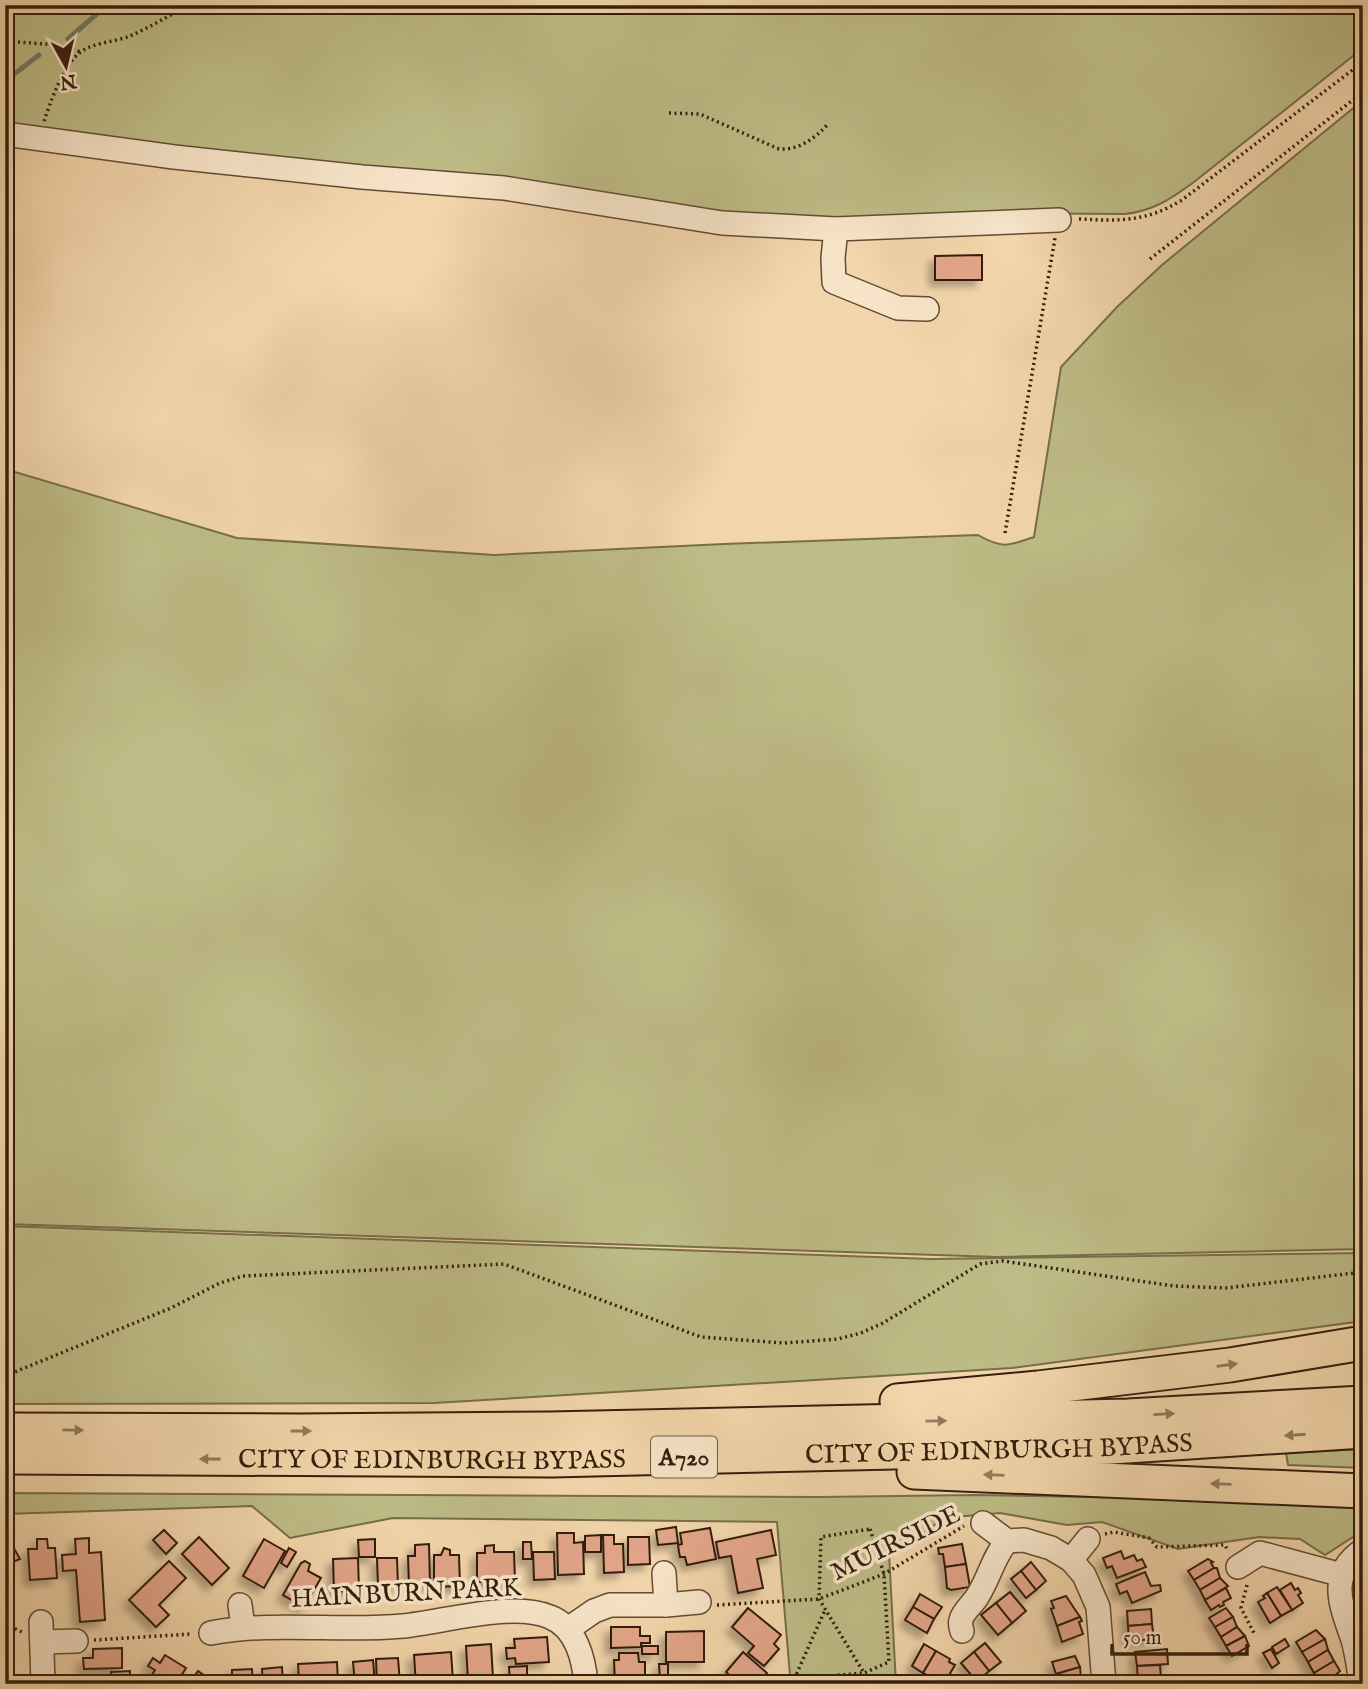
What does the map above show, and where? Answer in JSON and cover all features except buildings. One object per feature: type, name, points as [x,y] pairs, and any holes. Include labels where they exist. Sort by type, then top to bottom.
[{"type":"highway","points":[[551,1445],[1230,1365],[1363,1343]]},
{"type":"highway","name":"CITY OF EDINBURGH BYPASS","points":[[5,1430],[299,1431],[551,1445],[1363,1403]]},
{"type":"highway","name":"CITY OF EDINBURGH BYPASS","points":[[5,1457],[551,1445],[1111,1447],[1363,1431]]},
{"type":"highway","points":[[551,1445],[1008,1475],[1363,1491]]},
{"type":"street","points":[[5,134],[174,157],[362,177],[504,188],[722,223],[836,229],[1059,220]]},
{"type":"street","points":[[836,229],[834,282],[898,307],[927,309]]},
{"type":"street","points":[[983,1523],[1007,1541],[1024,1540],[1051,1548],[1071,1560],[1084,1574],[1098,1607],[1104,1684]]},
{"type":"street","points":[[1071,1560],[1088,1538]]},
{"type":"street","points":[[962,1631],[960,1621],[964,1612],[976,1599],[998,1551],[1007,1541]]},
{"type":"street","points":[[1361,1684],[1353,1640],[1342,1611],[1340,1590],[1342,1575],[1349,1563],[1363,1550]]},
{"type":"street","points":[[1238,1567],[1260,1553],[1342,1575]]},
{"type":"street","points":[[664,1573],[666,1605]]},
{"type":"street","points":[[586,1684],[585,1667],[568,1629],[594,1611],[610,1605],[699,1602]]},
{"type":"street","name":"HAINBURN PARK","points":[[211,1633],[242,1616],[401,1626],[520,1610],[551,1617],[568,1629]]},
{"type":"street","points":[[43,1684],[42,1632],[76,1641]]},
{"type":"path","points":[[39,140],[52,99],[74,58],[96,45],[129,36],[188,5]]},
{"type":"path","points":[[18,42],[57,45],[81,52]]},
{"type":"path","points":[[1005,533],[1059,220],[1130,220],[1165,211],[1363,62]]},
{"type":"path","points":[[1150,259],[1363,92]]},
{"type":"path","points":[[669,113],[700,114],[779,149],[802,145],[816,137],[828,124]]},
{"type":"path","points":[[5,1376],[171,1308],[220,1283],[243,1276],[504,1264],[701,1337],[784,1343],[838,1339],[861,1333],[883,1323],[980,1264],[1003,1261],[1174,1286],[1226,1288],[1363,1272]]},
{"type":"path","name":"MUIRSIDE","points":[[699,1602],[712,1606],[819,1599],[884,1574],[960,1527],[983,1523]]},
{"type":"path","points":[[793,1681],[864,1673],[889,1662],[884,1574],[870,1529],[821,1536],[819,1599],[825,1610],[864,1673],[870,1684]]},
{"type":"path","points":[[1088,1538],[1114,1532],[1149,1538],[1157,1546],[1224,1545],[1248,1583],[1241,1608],[1255,1634]]},
{"type":"path","points":[[793,1681],[825,1610]]},
{"type":"path","points":[[76,1641],[211,1633]]},
{"type":"shaded area","points":[[5,5],[1363,5],[1363,48],[1194,182],[1169,199],[1144,210],[1125,214],[984,213],[833,220],[746,216],[286,163],[5,126]]},
{"type":"shaded area","points":[[1363,100],[1363,1249],[997,1257],[5,1224],[5,469],[237,538],[494,555],[978,535],[999,544],[1018,542],[1034,537],[1061,367],[1117,307],[1162,265]]},
{"type":"shaded area","points":[[5,1226],[932,1259],[1363,1253],[1363,1321],[1012,1368],[434,1403],[5,1404]]},
{"type":"shaded area","points":[[1363,1449],[1363,1468],[1288,1465],[1286,1453]]},
{"type":"shaded area","points":[[5,1493],[819,1497],[975,1495],[1222,1499],[1363,1506],[1363,1537],[1353,1537],[1325,1555],[1300,1539],[1259,1537],[1178,1549],[1102,1522],[1067,1525],[1000,1513],[944,1518],[901,1550],[889,1553],[896,1684],[863,1684],[860,1678],[790,1675],[777,1522],[393,1518],[290,1538],[252,1506],[5,1514]]},
{"type":"waterway","points":[[68,39],[107,5]]},
{"type":"waterway","points":[[5,81],[39,55]]}]
